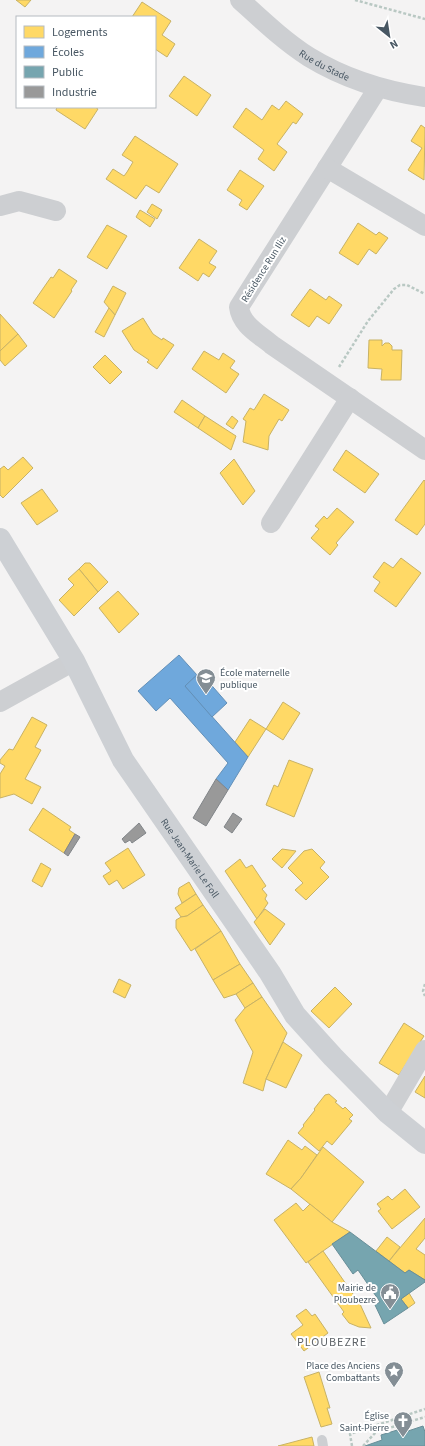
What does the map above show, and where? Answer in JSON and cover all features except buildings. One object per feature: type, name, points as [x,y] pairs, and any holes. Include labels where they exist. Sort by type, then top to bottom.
[{"type":"main road","name":"Rue Jean-Marie Le Foll","points":[[0,539],[74,662],[123,760],[266,966],[295,1015],[333,1057],[388,1112],[425,1143]]},
{"type":"street","name":"Rue du Stade","points":[[240,0],[266,25],[309,57],[341,74],[378,88],[425,97]]},
{"type":"street","name":"Résidence Run Iliz","points":[[378,88],[239,307],[240,316],[251,328],[425,450]]},
{"type":"street","points":[[327,168],[425,226]]},
{"type":"street","points":[[0,206],[18,201],[56,211]]},
{"type":"street","points":[[271,523],[350,398]]},
{"type":"street","points":[[0,702],[74,662]]},
{"type":"street","points":[[388,1112],[425,1050]]},
{"type":"path","points":[[355,0],[425,19]]},
{"type":"path","points":[[328,383],[368,321],[394,290],[400,285],[407,286],[425,294]]},
{"type":"path","points":[[425,984],[423,991],[425,996]]},
{"type":"path","points":[[352,1446],[350,1434],[425,1409]]},
{"type":"path","points":[[363,1446],[376,1432],[425,1416]]},
{"type":"place","name":"École maternelle publique","points":[[206,695]]},
{"type":"place","name":"Mairie de Ploubezre","points":[[390,1310]]},
{"type":"place","name":"Place des Anciens Combattants","points":[[394,1388]]},
{"type":"place","name":"Église Saint-Pierre","points":[[403,1438]]},
{"type":"district","name":"PLOUBEZRE","points":[[332,1342]]}]
